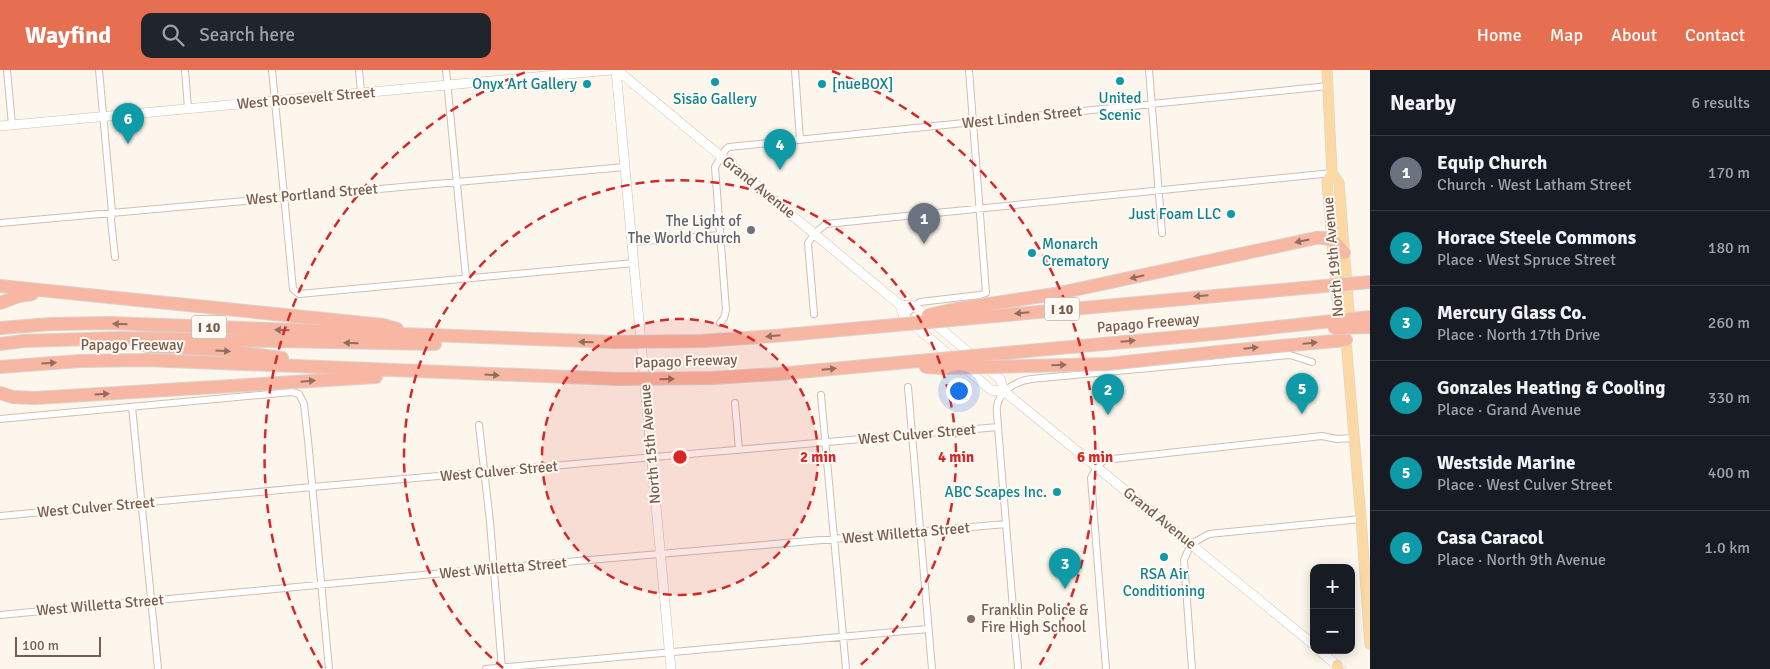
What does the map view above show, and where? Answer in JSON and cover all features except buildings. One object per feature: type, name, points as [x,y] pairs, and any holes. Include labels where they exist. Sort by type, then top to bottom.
[{"type":"highway","points":[[874,326],[956,309],[1064,292],[1316,238],[1331,239],[1337,243],[1344,253]]},
{"type":"highway","points":[[1250,292],[1370,273]]},
{"type":"highway","name":"Papago Freeway","points":[[0,328],[51,324],[110,323],[557,341],[615,342],[737,339],[1370,282]]},
{"type":"highway","points":[[0,286],[383,325],[419,335]]},
{"type":"highway","points":[[0,303],[26,295],[67,294]]},
{"type":"highway","name":"Papago Freeway","points":[[0,367],[80,361],[146,360],[618,379],[741,376],[1222,333],[1370,317]]},
{"type":"highway","points":[[1222,333],[1370,327]]},
{"type":"highway","points":[[0,344],[23,341],[121,338],[465,345],[557,341]]},
{"type":"highway","points":[[888,364],[943,368],[1108,364],[1346,340]]},
{"type":"highway","points":[[0,350],[45,346],[109,344],[167,347],[247,353],[345,368]]},
{"type":"highway","points":[[0,402],[35,398],[444,373]]},
{"type":"highway","points":[[0,393],[35,398]]},
{"type":"main road","name":"North 19th Avenue","points":[[1327,70],[1332,173],[1339,184],[1351,331],[1346,340]]},
{"type":"main road","name":"North 19th Avenue","points":[[1332,173],[1327,182],[1331,239],[1340,332],[1346,340],[1370,644]]},
{"type":"street","points":[[7,70],[12,125]]},
{"type":"street","points":[[99,70],[112,212],[115,221],[116,257]]},
{"type":"street","points":[[185,70],[188,108]]},
{"type":"street","points":[[272,70],[293,289],[299,294],[634,263]]},
{"type":"street","points":[[359,70],[361,92]]},
{"type":"street","points":[[446,70],[466,278]]},
{"type":"street","name":"West Roosevelt Street","points":[[0,126],[611,70]]},
{"type":"street","name":"Grand Avenue","points":[[617,70],[900,305]]},
{"type":"street","name":"North 15th Avenue","points":[[617,70],[671,669]]},
{"type":"street","points":[[795,70],[800,140]]},
{"type":"street","points":[[914,306],[900,305],[904,317],[920,302],[986,293],[969,70]]},
{"type":"street","points":[[1149,70],[1162,233]]},
{"type":"street","name":"West Linden Street","points":[[721,156],[729,147],[1328,86]]},
{"type":"street","points":[[720,323],[724,318],[726,310],[715,167],[721,156]]},
{"type":"street","name":"West Portland Street","points":[[0,223],[284,196],[625,167]]},
{"type":"street","points":[[814,314],[808,243],[815,233],[826,224],[1332,173]]},
{"type":"street","points":[[632,242],[720,235]]},
{"type":"street","name":"Grand Avenue","points":[[914,306],[1000,379],[1005,392],[1310,643]]},
{"type":"street","name":"Grand Avenue","points":[[904,317],[990,390],[1005,392]]},
{"type":"street","points":[[1018,669],[998,427],[998,404],[1005,392],[1021,381],[1041,378],[1290,355],[1312,362]]},
{"type":"street","points":[[908,387],[932,669]]},
{"type":"street","points":[[0,419],[292,392],[299,394],[305,413],[329,669]]},
{"type":"street","points":[[821,395],[846,669]]},
{"type":"street","points":[[735,402],[739,450]]},
{"type":"street","points":[[132,406],[158,669]]},
{"type":"street","points":[[479,425],[502,668]]},
{"type":"street","name":"West Culver Street","points":[[0,516],[998,427]]},
{"type":"street","points":[[1106,669],[1091,478],[1097,467],[1107,458],[1322,436],[1337,439],[1355,438]]},
{"type":"street","points":[[1192,669],[1184,560],[1191,544],[1209,534],[1361,519]]},
{"type":"street","name":"West Willetta Street","points":[[0,615],[321,584],[1006,524]]},
{"type":"street","points":[[486,669],[928,629]]},
{"type":"street","points":[[1323,654],[1339,668]]},
{"type":"place","name":"United Scenic","points":[[1120,81]]},
{"type":"place","name":"Sisāo Gallery","points":[[715,82]]},
{"type":"place","name":"Onyx Art Gallery","points":[[587,84]]},
{"type":"place","name":"[nueBOX]","points":[[822,84]]},
{"type":"place","name":"Casa Caracol","points":[[128,144]]},
{"type":"place","name":"Gonzales Heating & Cooling","points":[[780,170]]},
{"type":"place","name":"Just Foam LLC","points":[[1231,214]]},
{"type":"place","name":"The Light of The World Church","points":[[751,230]]},
{"type":"place","name":"Equip Church","points":[[924,244]]},
{"type":"place","name":"Monarch Crematory","points":[[1032,253]]},
{"type":"place","name":"Westside Marine","points":[[1302,414]]},
{"type":"place","name":"Horace Steele Commons","points":[[1108,415]]},
{"type":"place","name":"ABC Scapes Inc.","points":[[1057,492]]},
{"type":"place","name":"RSA Air Conditioning","points":[[1164,557]]},
{"type":"place","name":"Mercury Glass Co.","points":[[1065,589]]},
{"type":"place","name":"Franklin Police & Fire High School","points":[[971,619]]}]
